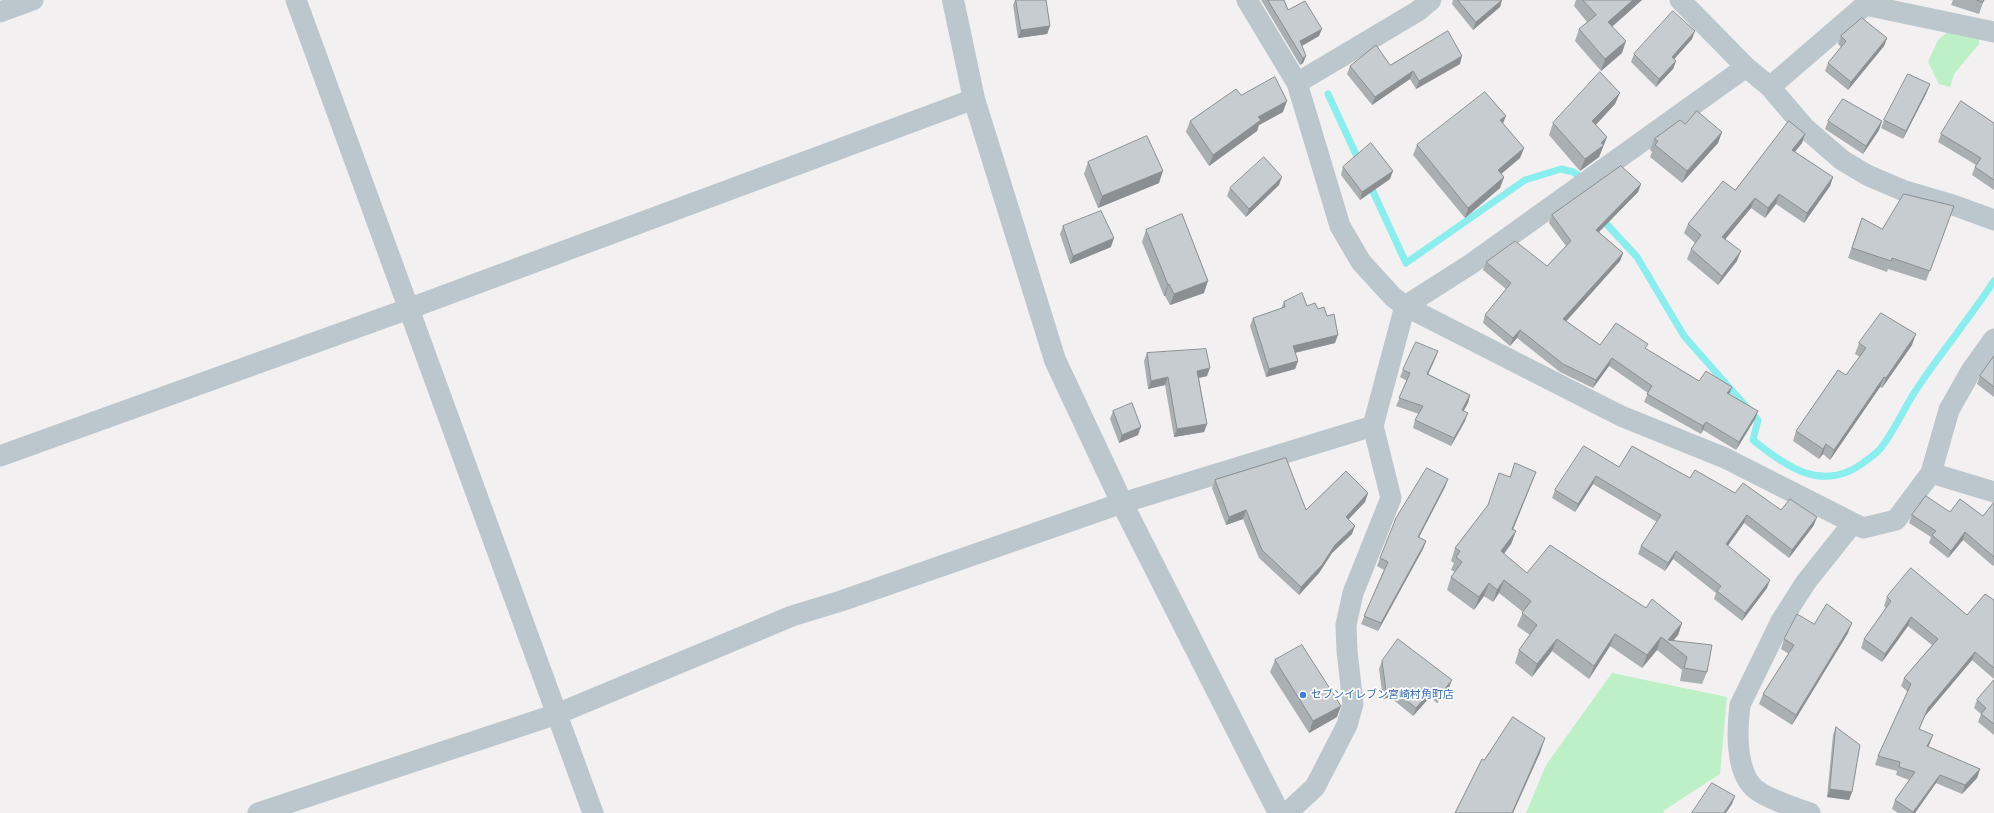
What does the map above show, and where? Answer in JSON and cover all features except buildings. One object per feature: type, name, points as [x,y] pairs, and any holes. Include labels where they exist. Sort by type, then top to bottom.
[{"type":"street","points":[[0,12],[33,0]]},
{"type":"street","points":[[296,0],[593,813]]},
{"type":"street","points":[[953,0],[974,99],[1055,360],[1122,503],[1279,813]]},
{"type":"street","points":[[1246,0],[1297,83],[1340,226],[1361,262],[1393,297],[1405,306],[1621,416],[1725,458],[1863,528],[1896,520],[1931,473],[1949,410],[1971,371],[1994,339]]},
{"type":"street","points":[[1297,83],[1418,11],[1431,0]]},
{"type":"street","points":[[1680,0],[1746,67],[1770,87],[1805,128],[1842,160],[1867,176],[1902,190],[1953,204],[1994,220]]},
{"type":"street","points":[[1770,87],[1866,2],[1994,32]]},
{"type":"street","points":[[1287,813],[1315,787],[1347,725],[1353,704],[1347,651],[1346,625],[1353,593],[1391,498],[1373,426],[1405,306],[1471,264],[1571,194],[1746,67]]},
{"type":"street","points":[[0,456],[408,308],[974,99]]},
{"type":"street","points":[[258,813],[557,714],[792,616],[841,601],[1122,503],[1373,426]]},
{"type":"street","points":[[1931,473],[1994,492]]},
{"type":"street","points":[[1798,811],[1754,787],[1746,775],[1740,758],[1737,736],[1740,705],[1780,621],[1806,582],[1853,523]]},
{"type":"green space","points":[[1954,27],[1978,32],[1979,44],[1954,74],[1950,87],[1939,84],[1928,62],[1938,40]]},
{"type":"green space","points":[[1612,673],[1727,697],[1720,774],[1663,811],[1664,813],[1526,813],[1546,765]]},
{"type":"waterway","points":[[1328,94],[1360,163]]},
{"type":"waterway","points":[[1369,183],[1406,263],[1525,180],[1561,169],[1573,172],[1582,178],[1582,180]]},
{"type":"waterway","points":[[1600,217],[1637,257],[1684,336],[1758,420],[1753,440],[1778,459],[1792,467],[1805,473],[1819,476],[1834,476],[1848,472],[1863,463],[1880,449],[1890,435],[1918,387],[1994,281]]},
{"type":"place","name":"セブンイレブン宮崎村角町店","points":[[1303,695]]}]
